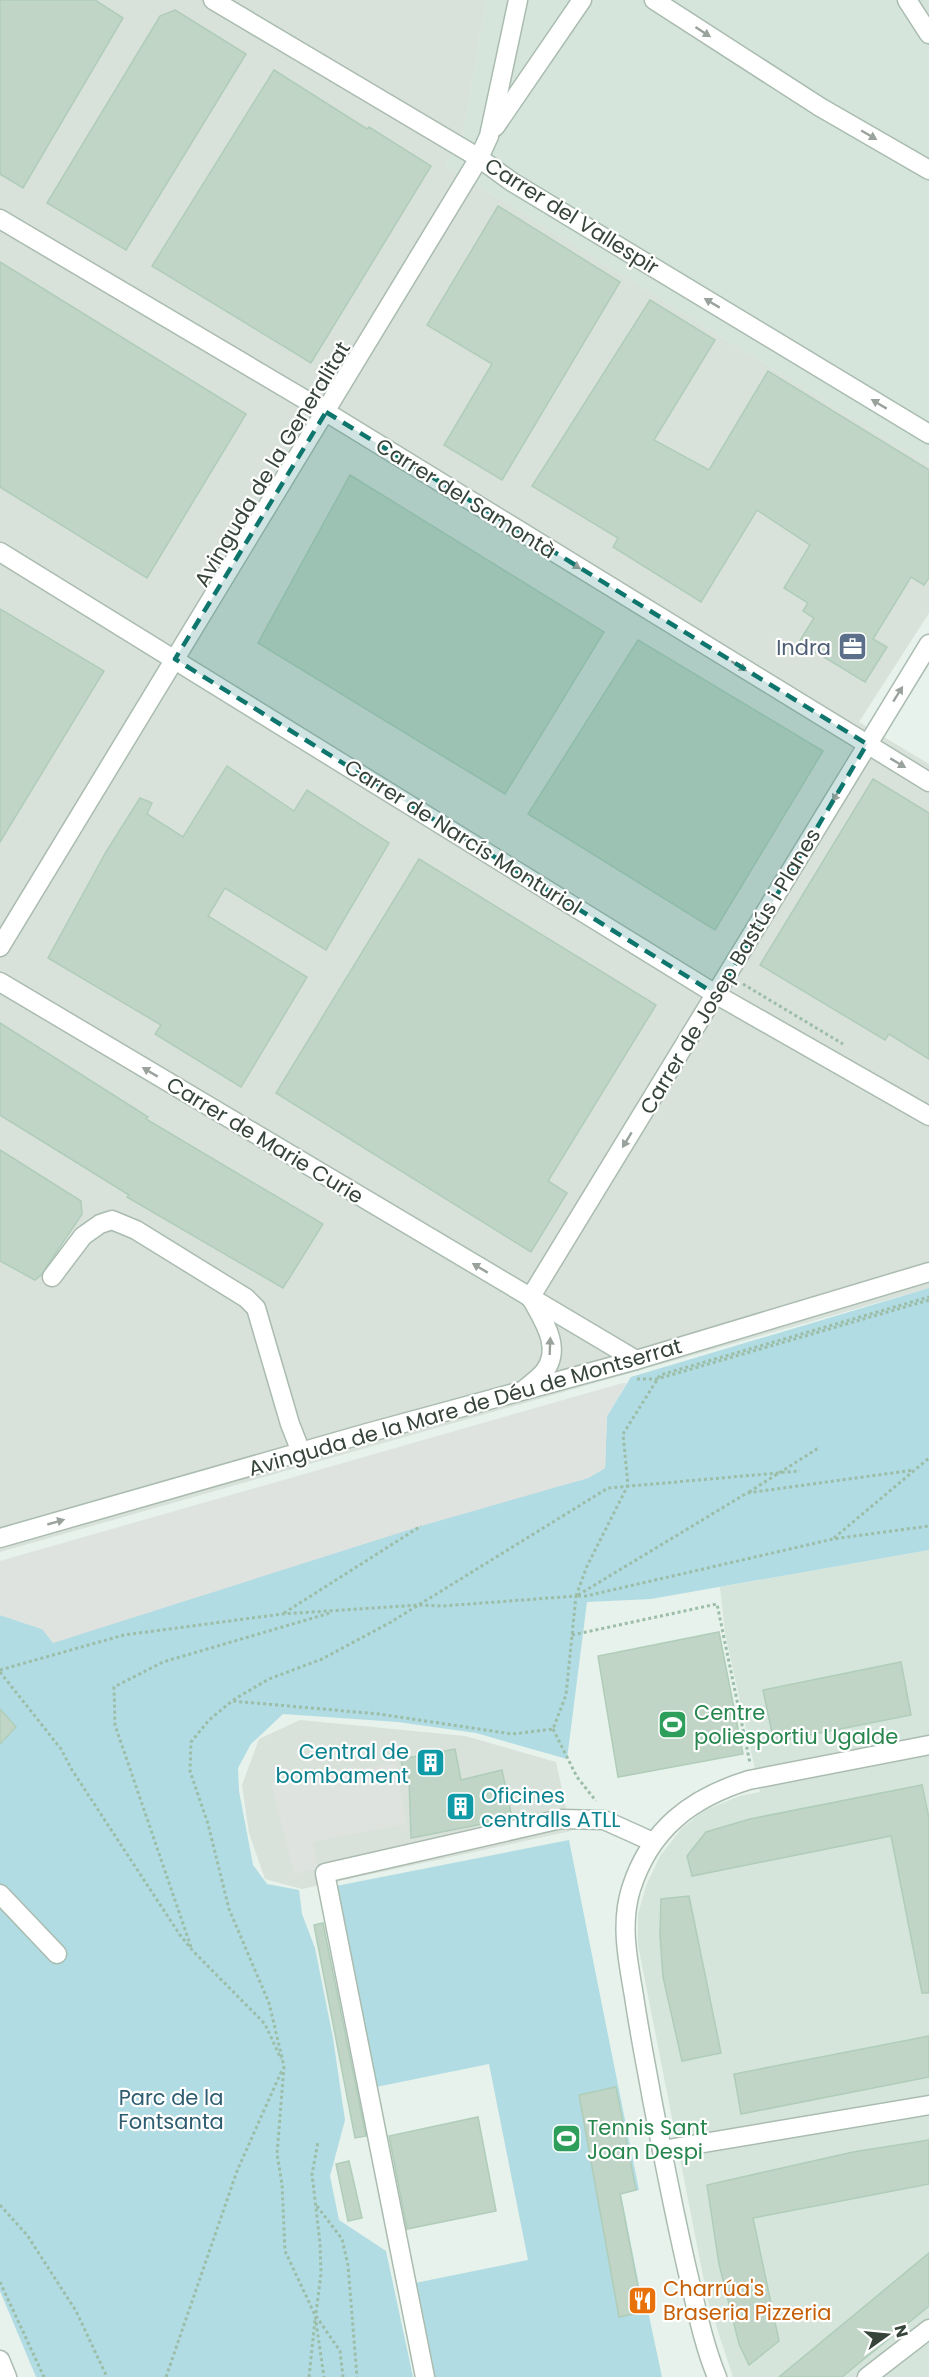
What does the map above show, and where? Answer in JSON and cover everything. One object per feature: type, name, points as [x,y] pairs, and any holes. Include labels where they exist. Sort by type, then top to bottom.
[{"type":"street","name":"Carrer del Vallespir","points":[[213,0],[479,158],[512,182],[929,434]]},
{"type":"street","name":"Avinguda de la Generalitat","points":[[489,136],[518,0]]},
{"type":"street","name":"Avinguda de la Generalitat","points":[[0,947],[219,584],[326,412],[479,158],[489,136],[582,0]]},
{"type":"street","points":[[654,0],[820,107],[929,170]]},
{"type":"street","points":[[907,0],[929,34]]},
{"type":"street","name":"Carrer del Samontà","points":[[0,219],[326,412],[929,782]]},
{"type":"street","name":"Carrer de Narcís Monturiol","points":[[0,552],[717,995],[929,1116]]},
{"type":"street","name":"Carrer de Josep Bastús i Planes","points":[[530,1298],[717,995],[929,644]]},
{"type":"street","name":"Carrer de Marie Curie","points":[[0,982],[636,1360]]},
{"type":"street","points":[[52,1277],[83,1236],[100,1224],[112,1221],[136,1230],[246,1298],[256,1308],[290,1424],[301,1452]]},
{"type":"street","name":"Avinguda de la Mare de Déu de Montserrat","points":[[0,1538],[525,1389],[636,1360],[849,1298],[929,1272]]},
{"type":"street","name":"Carrer de Marie Curie","points":[[525,1389],[545,1370],[552,1349],[550,1333],[530,1298]]},
{"type":"street","points":[[717,2377],[702,2332],[692,2291],[637,2018],[626,1947],[625,1925],[630,1890],[653,1842],[671,1822],[692,1805],[728,1786],[929,1745]]},
{"type":"street","points":[[425,2377],[326,1873],[561,1819],[604,1821],[653,1842]]},
{"type":"street","points":[[0,1894],[57,1954]]},
{"type":"street","points":[[662,2150],[929,2104]]},
{"type":"street","points":[[867,2377],[929,2329]]},
{"type":"street","points":[[0,2360],[7,2377]]},
{"type":"path","points":[[729,975],[852,1050]]},
{"type":"path","name":"Avinguda de la Mare de Déu de Montserrat","points":[[633,1380],[657,1379],[929,1299]]},
{"type":"path","points":[[597,1802],[577,1777],[553,1729],[566,1695],[576,1596],[586,1566],[628,1485],[623,1434],[657,1379]]},
{"type":"path","points":[[576,1596],[820,1447]]},
{"type":"path","points":[[833,1539],[929,1458]]},
{"type":"path","points":[[747,1493],[914,1470]]},
{"type":"path","points":[[343,2377],[340,2351],[315,2315],[285,2251],[282,2184],[277,2154],[284,2066],[269,2003],[230,1909],[208,1824],[190,1770],[191,1742],[209,1719],[232,1701],[269,1680],[321,1659],[419,1605],[608,1488],[800,1472]]},
{"type":"path","points":[[282,1614],[421,1526]]},
{"type":"path","points":[[166,2377],[237,2171],[284,2066],[265,2024],[193,1951],[176,1929],[72,1770],[61,1749],[0,1671],[124,1635],[282,1614],[586,1596],[833,1539],[929,1526]]},
{"type":"path","points":[[572,1635],[717,1604],[747,1748]]},
{"type":"path","points":[[193,1951],[115,1725],[114,1687],[163,1662],[337,1611]]},
{"type":"path","points":[[232,1701],[379,1714],[512,1734],[553,1729]]},
{"type":"path","points":[[309,2377],[321,2274],[320,2242],[312,2174],[318,2142]]},
{"type":"path","points":[[0,2205],[27,2235],[76,2311],[107,2377]]},
{"type":"path","points":[[316,2205],[342,2239],[348,2265],[357,2377]]},
{"type":"path","points":[[0,2282],[44,2377]]},
{"type":"path","points":[[315,2315],[324,2377]]},
{"type":"highlighted area","points":[[326,412],[867,744],[717,995],[175,659]]},
{"type":"shaded area","points":[[0,0],[486,0],[463,134],[445,165],[929,466],[929,613],[859,722],[929,764],[929,1288],[0,1552]]},
{"type":"shaded area","points":[[486,0],[929,0],[929,466],[445,165],[463,134]]},
{"type":"shaded area","points":[[627,1383],[607,1416],[605,1468],[588,1478],[421,1526],[53,1643],[42,1629],[0,1615],[0,1561]]},
{"type":"shaded area","points":[[929,1550],[929,2377],[733,2377],[708,2301],[638,1945],[638,1914],[646,1886],[660,1856],[682,1828],[705,1810],[740,1796],[760,1792],[725,1633],[720,1587]]},
{"type":"shaded area","points":[[300,1720],[465,1736],[556,1762],[571,1831],[302,1889],[265,1879],[249,1833],[242,1785],[259,1739]]},
{"type":"shaded area","points":[[396,1763],[406,1824],[313,1842],[318,1869],[294,1874],[271,1783]]},
{"type":"green space","name":"Parc de la Fontsanta","points":[[929,1288],[929,1550],[651,1599],[587,1602],[567,1759],[476,1733],[398,1722],[283,1714],[251,1744],[238,1768],[239,1791],[253,1865],[267,1884],[299,1890],[302,1914],[315,1948],[333,2038],[345,2120],[330,2176],[339,2220],[386,2251],[413,2377],[36,2377],[0,2291],[0,1615],[42,1629],[588,1478],[605,1468],[607,1416],[631,1377]]},
{"type":"green space","name":"Tennis Sant Joan Despi","points":[[569,1840],[639,2190],[621,2194],[644,2311],[648,2311],[662,2377],[434,2377],[415,2283],[528,2260],[489,2064],[376,2087],[336,1886]]},
{"type":"building","points":[[0,0],[95,0],[123,18],[23,188],[0,174]]},
{"type":"building","points":[[175,10],[246,54],[126,250],[47,203],[160,16]]},
{"type":"building","points":[[274,70],[367,129],[369,127],[431,166],[311,363],[152,266]]},
{"type":"building","points":[[498,206],[620,282],[502,480],[444,445],[492,364],[427,325]]},
{"type":"building","points":[[0,262],[246,414],[147,578],[0,487]]},
{"type":"building","points":[[650,300],[715,340],[654,440],[709,470],[768,371],[929,470],[929,578],[924,585],[911,577],[873,639],[887,647],[865,682],[799,642],[814,618],[803,611],[808,603],[784,588],[810,545],[757,510],[701,602],[613,547],[618,538],[532,486]]},
{"type":"building","points":[[350,475],[604,632],[505,794],[258,643]]},
{"type":"building","points":[[0,609],[104,671],[0,842]]},
{"type":"building","points":[[638,640],[823,751],[715,930],[528,814]]},
{"type":"building","points":[[227,766],[294,811],[307,790],[389,843],[326,950],[225,888],[208,916],[307,977],[241,1087],[155,1034],[161,1025],[48,958],[106,852],[140,798],[152,803],[147,814],[183,837]]},
{"type":"building","points":[[873,779],[929,813],[929,1059],[889,1034],[885,1040],[760,965]]},
{"type":"building","points":[[419,859],[656,1005],[548,1181],[567,1193],[531,1252],[276,1093]]},
{"type":"building","points":[[0,1023],[148,1117],[146,1119],[323,1224],[283,1288],[127,1197],[129,1195],[0,1115]]},
{"type":"building","points":[[0,1150],[81,1201],[82,1214],[41,1275],[35,1280],[0,1261]]},
{"type":"building","name":"Centre poliesportiu Ugalde","points":[[719,1632],[743,1754],[618,1777],[598,1656]]},
{"type":"building","points":[[901,1662],[911,1715],[774,1742],[763,1690]]},
{"type":"building","points":[[0,1709],[16,1727],[0,1744]]},
{"type":"building","name":"Oficines centralls ATLL","points":[[455,1749],[461,1780],[502,1770],[512,1818],[411,1838],[409,1777],[404,1778],[401,1759]]},
{"type":"building","points":[[922,1785],[929,1818],[929,1993],[922,1993],[891,1836],[692,1876],[687,1856],[706,1832],[750,1819]]},
{"type":"building","points":[[689,1896],[721,2053],[682,2061],[663,1977],[660,1935],[661,1899]]},
{"type":"building","points":[[323,1923],[366,2136],[355,2138],[314,1925]]},
{"type":"building","points":[[929,2036],[929,2077],[741,2114],[734,2074]]},
{"type":"building","points":[[616,2087],[636,2190],[620,2194],[643,2312],[619,2317],[579,2095]]},
{"type":"building","points":[[478,2117],[496,2211],[407,2229],[389,2136]]},
{"type":"building","points":[[929,2140],[929,2184],[753,2218],[779,2341],[749,2365],[739,2344],[719,2264],[707,2185],[853,2152]]},
{"type":"building","points":[[349,2161],[362,2218],[348,2221],[336,2164]]},
{"type":"building","points":[[929,2253],[929,2306],[842,2377],[779,2377]]},
{"type":"place","name":"Indra","points":[[852,647]]},
{"type":"place","name":"Centre poliesportiu Ugalde","points":[[673,1724]]},
{"type":"place","name":"Central de bombament","points":[[430,1763]]},
{"type":"place","name":"Oficines centralls ATLL","points":[[460,1807]]},
{"type":"place","name":"Tennis Sant Joan Despi","points":[[566,2139]]},
{"type":"place","name":"Charrúa's Braseria Pizzeria","points":[[642,2300]]}]
